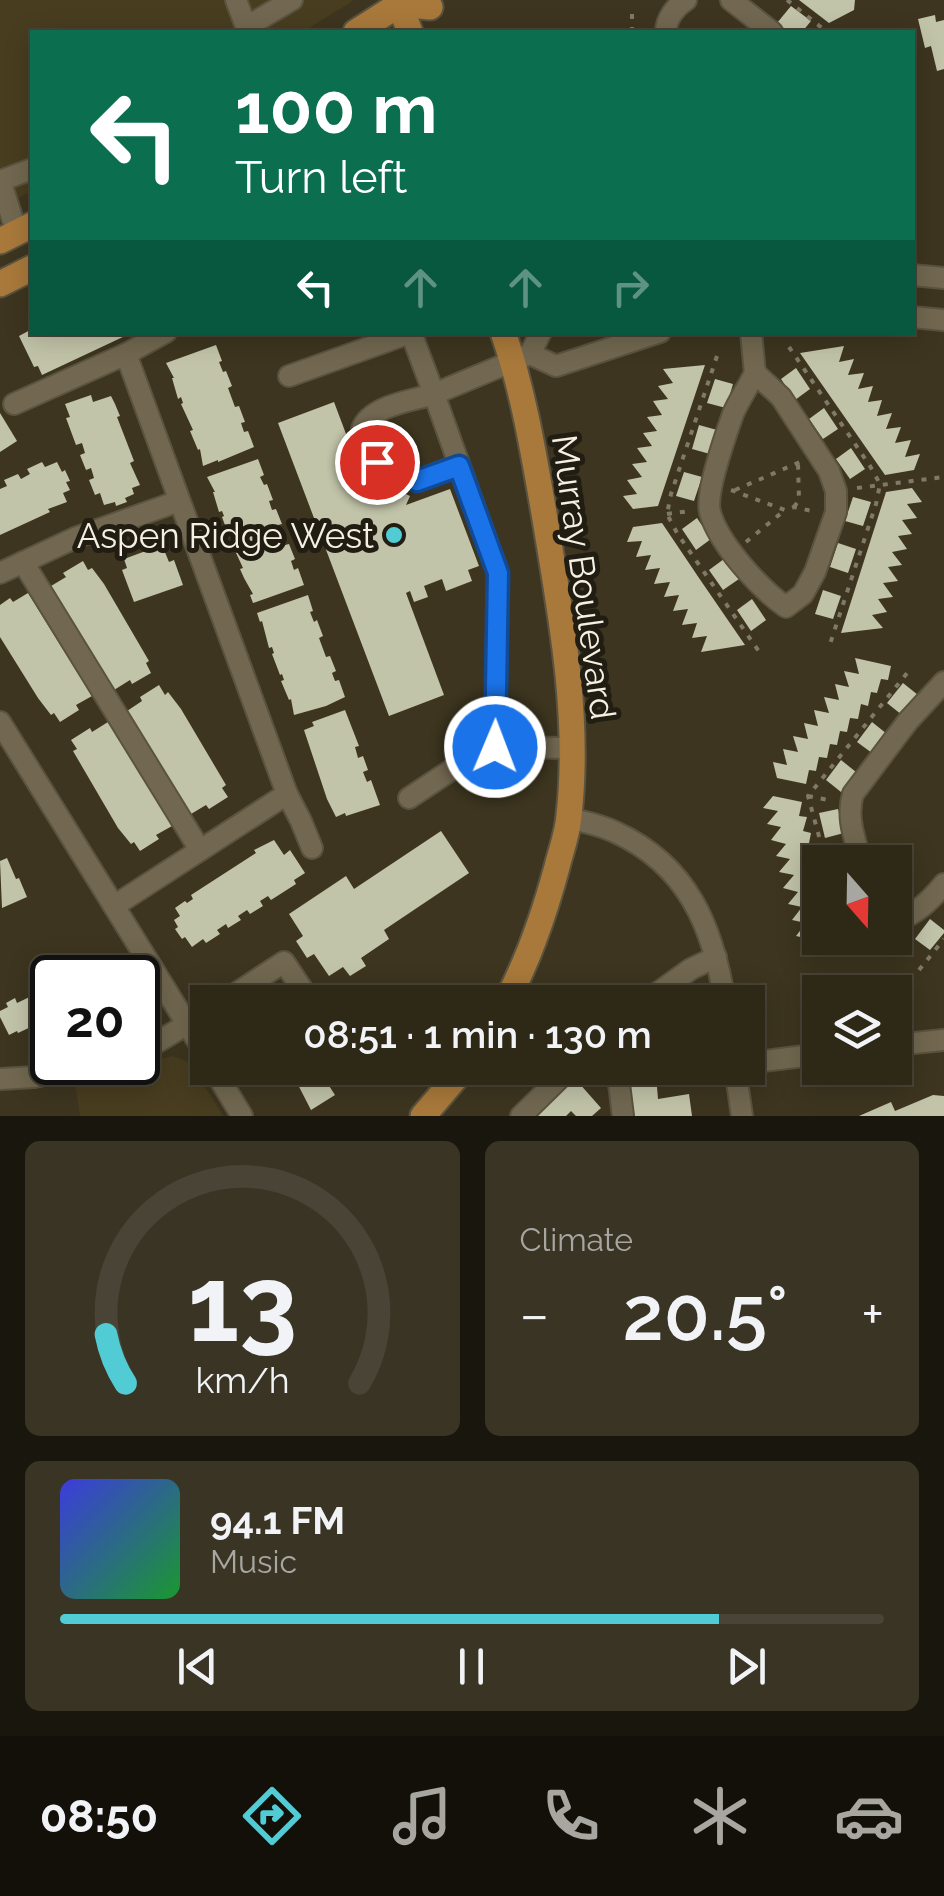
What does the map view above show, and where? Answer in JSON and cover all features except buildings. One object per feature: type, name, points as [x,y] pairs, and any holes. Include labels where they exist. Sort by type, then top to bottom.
[{"type":"main road","points":[[399,2],[409,30]]},
{"type":"main road","points":[[369,21],[399,2],[436,4],[419,30]]},
{"type":"main road","points":[[0,284],[30,269]]},
{"type":"main road","name":"Murray Boulevard","points":[[505,335],[522,357],[532,450],[564,640],[572,748],[570,818],[542,920],[515,985]]},
{"type":"main road","points":[[424,1116],[450,1085]]},
{"type":"street","points":[[236,0],[247,30],[292,0]]},
{"type":"street","points":[[666,30],[672,13],[686,0]]},
{"type":"street","points":[[732,0],[770,30]]},
{"type":"street","points":[[17,233],[0,181],[30,170]]},
{"type":"street","points":[[915,275],[944,278]]},
{"type":"street","points":[[915,317],[944,320]]},
{"type":"street","points":[[14,404],[161,335]]},
{"type":"street","points":[[290,376],[404,335],[413,338],[498,573],[495,747]]},
{"type":"street","points":[[459,466],[417,481],[377,462],[362,429],[366,419],[522,357],[539,335]]},
{"type":"street","points":[[522,357],[556,366],[651,335]]},
{"type":"street","points":[[751,335],[755,373],[734,413],[722,487],[709,494],[710,510],[718,531],[734,552],[768,595],[786,607],[802,594],[815,572],[835,514],[836,490],[829,471],[808,458],[781,397],[755,373]]},
{"type":"street","points":[[126,354],[287,794],[312,848]]},
{"type":"street","points":[[0,573],[74,538],[179,500]]},
{"type":"street","points":[[22,562],[200,850]]},
{"type":"street","points":[[857,845],[848,808],[853,794],[944,682]]},
{"type":"street","points":[[0,722],[190,1031]]},
{"type":"street","points":[[409,798],[474,755],[495,747],[572,748]]},
{"type":"street","points":[[114,906],[287,794]]},
{"type":"street","points":[[570,818],[624,836],[670,870],[697,906],[722,985]]},
{"type":"street","points":[[912,915],[944,884]]},
{"type":"street","points":[[668,985],[716,957]]},
{"type":"street","points":[[248,985],[284,962],[299,985]]},
{"type":"street","points":[[160,1041],[190,1024]]},
{"type":"street","points":[[912,1044],[944,1040]]},
{"type":"street","points":[[765,1061],[802,1056]]},
{"type":"street","points":[[0,1079],[30,1077]]},
{"type":"street","points":[[223,1085],[242,1116]]},
{"type":"street","points":[[521,1116],[553,1085]]},
{"type":"street","points":[[619,1085],[624,1116]]},
{"type":"street","points":[[737,1085],[742,1116]]},
{"type":"path","points":[[787,0],[824,30]]},
{"type":"path","points":[[632,11],[632,30]]},
{"type":"path","points":[[722,487],[808,458]]},
{"type":"path","points":[[794,507],[808,458]]},
{"type":"path","points":[[852,488],[944,477]]},
{"type":"path","points":[[722,487],[785,510]]},
{"type":"path","points":[[734,552],[785,510],[794,507],[835,514]]},
{"type":"path","points":[[667,514],[695,510]]},
{"type":"path","points":[[808,796],[912,667]]},
{"type":"path","points":[[808,796],[838,802]]},
{"type":"path","points":[[808,796],[821,845]]},
{"type":"path","points":[[919,970],[944,939]]},
{"type":"shaded area","points":[[0,0],[354,0],[306,30],[30,30],[30,192],[0,207]]},
{"type":"shaded area","points":[[172,1056],[186,1061],[190,1065],[190,1085],[204,1085],[223,1116],[80,1116],[75,1085],[160,1085],[160,1059]]},
{"type":"place","name":"Aspen Ridge West","points":[[394,535]]},
{"type":"route","points":[[377,462],[417,481],[459,466],[498,573],[495,747]]}]
